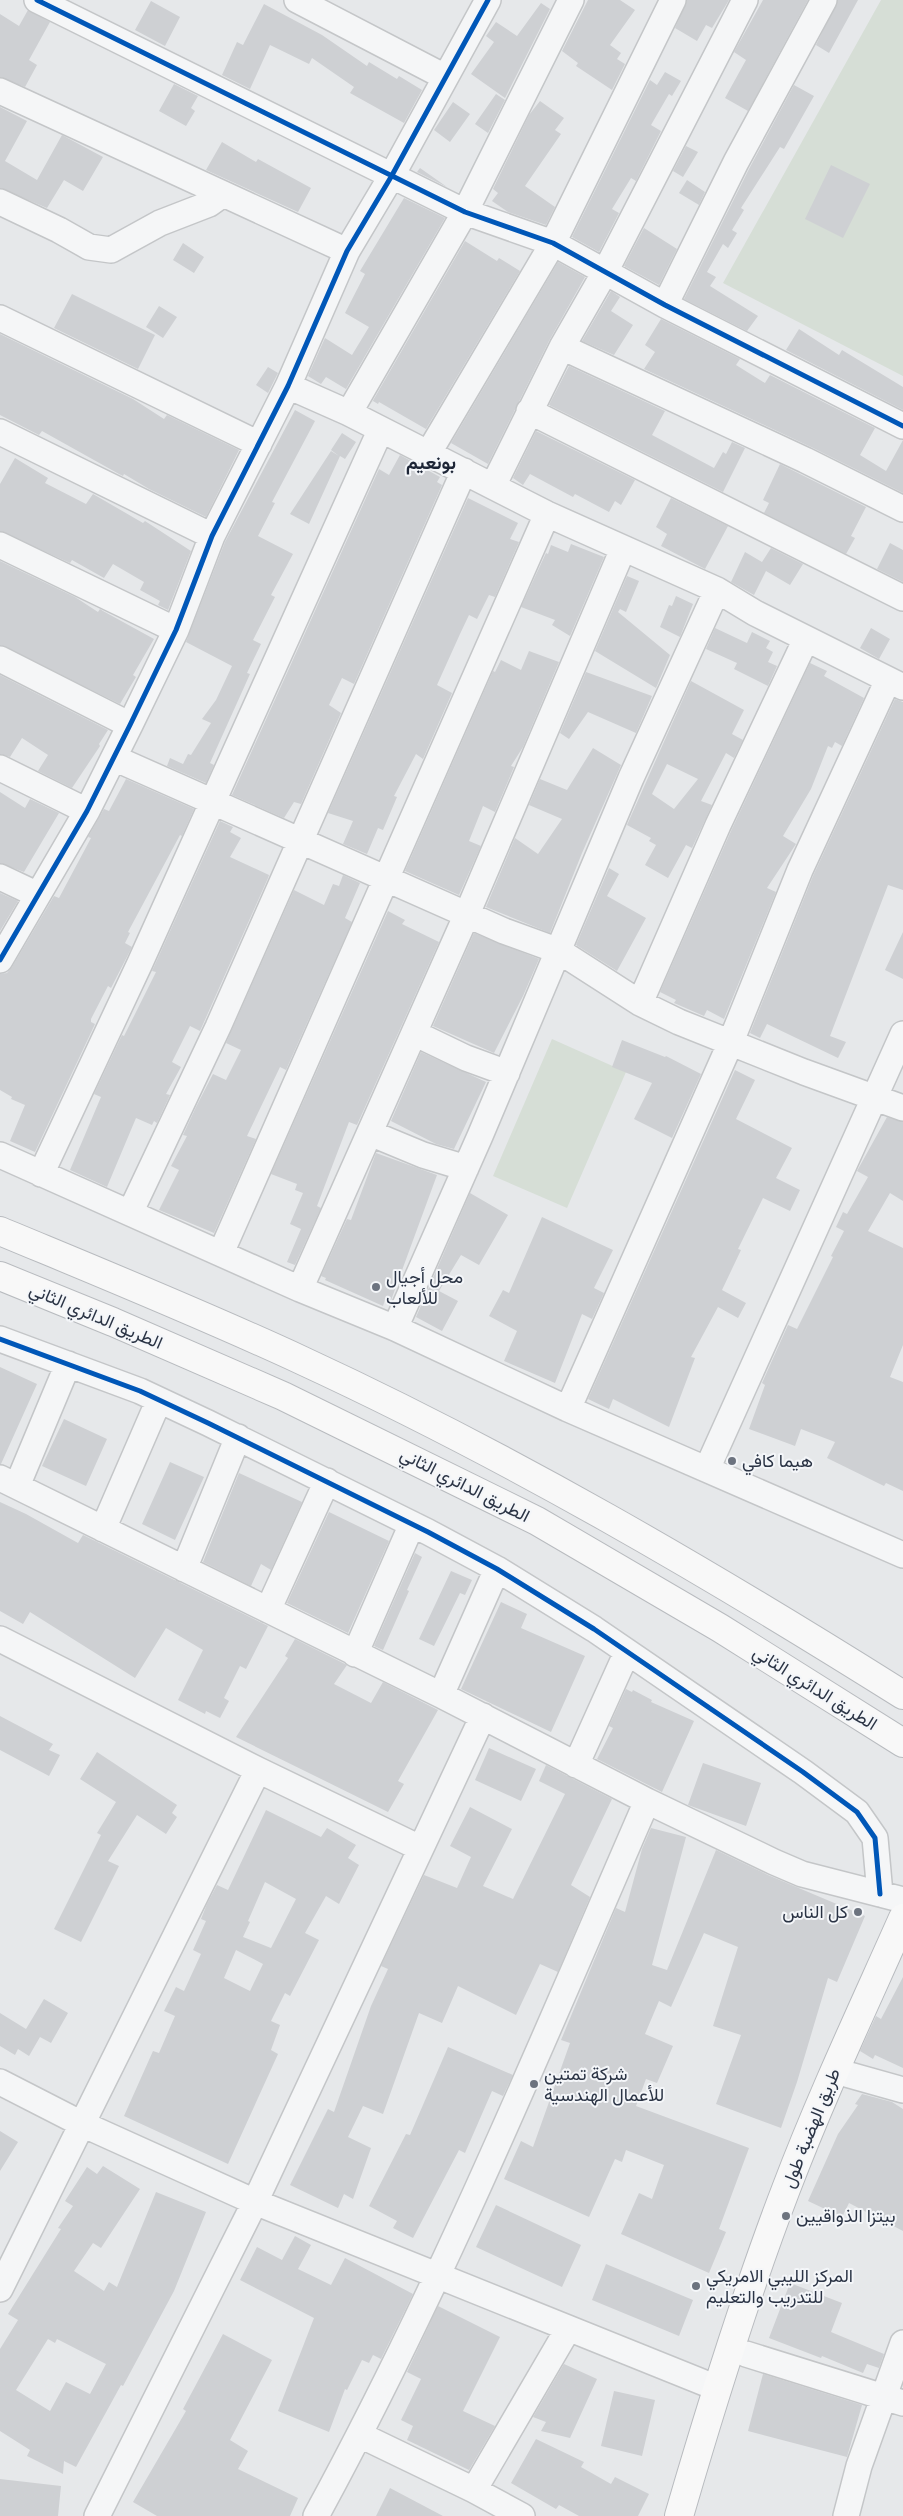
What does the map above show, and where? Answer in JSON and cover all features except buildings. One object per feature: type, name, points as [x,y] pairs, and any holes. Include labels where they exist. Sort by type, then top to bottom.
[{"type":"highway","name":"الطريق الدائري الثاني","points":[[0,1231],[301,1360],[450,1434],[592,1509],[706,1575],[903,1695]]},
{"type":"highway","name":"الطريق الدائري الثاني","points":[[0,1276],[283,1396],[529,1516],[720,1628],[903,1743]]},
{"type":"highway","name":"طريق الهضبة طول","points":[[679,2516],[717,2388],[789,2181],[836,2066],[903,1918]]},
{"type":"highway","name":"طريق الهضبة طول","points":[[698,2516],[746,2354],[846,2074],[892,1987],[903,1959]]},
{"type":"street","points":[[37,0],[465,212],[553,243],[664,305],[903,426]]},
{"type":"street","points":[[297,0],[331,7],[445,77]]},
{"type":"street","points":[[0,960],[87,811],[114,758],[176,630],[212,536],[288,386],[347,251],[391,177],[488,0]]},
{"type":"street","points":[[349,413],[465,212],[571,0]]},
{"type":"street","points":[[428,454],[553,243],[673,0]]},
{"type":"street","points":[[493,486],[562,346],[606,272],[745,0]]},
{"type":"street","points":[[664,305],[736,162],[824,0]]},
{"type":"street","points":[[0,91],[347,251]]},
{"type":"street","points":[[0,202],[59,230],[89,247],[111,250],[160,223],[209,204],[223,194]]},
{"type":"street","points":[[0,318],[259,444]]},
{"type":"street","points":[[562,346],[805,460],[903,509]]},
{"type":"street","points":[[288,386],[349,413],[380,431],[464,471],[547,514],[717,590],[754,613],[896,683],[800,870],[730,1044],[568,1409]]},
{"type":"street","points":[[529,411],[903,598]]},
{"type":"street","points":[[41,1174],[380,431]]},
{"type":"street","points":[[0,432],[212,536]]},
{"type":"street","points":[[130,1213],[218,1027],[464,471]]},
{"type":"street","points":[[221,1253],[547,514]]},
{"type":"street","points":[[0,545],[176,630]]},
{"type":"street","points":[[300,1289],[467,914],[623,549]]},
{"type":"street","points":[[395,1328],[507,1073],[631,778],[717,590]]},
{"type":"street","points":[[640,1003],[718,825],[806,639]]},
{"type":"street","points":[[0,659],[130,725]]},
{"type":"street","points":[[114,758],[504,931],[559,951],[640,1003],[730,1044],[875,1096],[903,1108]]},
{"type":"street","points":[[0,768],[87,811]]},
{"type":"street","points":[[0,878],[38,895]]},
{"type":"street","points":[[414,1033],[466,1058],[507,1073]]},
{"type":"street","points":[[707,1469],[903,1034]]},
{"type":"street","points":[[370,1133],[423,1155],[466,1168]]},
{"type":"street","points":[[0,1156],[300,1289],[395,1328],[568,1409],[707,1469],[901,1548]]},
{"type":"street","points":[[0,1339],[159,1400],[238,1437],[497,1569],[627,1652],[803,1772],[857,1812],[875,1838],[892,1897]]},
{"type":"street","points":[[68,1364],[8,1482],[441,1695],[647,1801],[802,1874],[892,1897]]},
{"type":"street","points":[[103,1529],[159,1400]]},
{"type":"street","points":[[184,1569],[238,1437]]},
{"type":"street","points":[[268,1610],[326,1481]]},
{"type":"street","points":[[355,1654],[412,1524]]},
{"type":"street","points":[[441,1695],[497,1569]]},
{"type":"street","points":[[0,1639],[258,1770],[420,1848]]},
{"type":"street","points":[[576,1765],[627,1652]]},
{"type":"street","points":[[97,2516],[255,2202],[482,1716]]},
{"type":"street","points":[[0,2289],[80,2123],[258,1770]]},
{"type":"street","points":[[316,2516],[360,2435],[439,2275],[647,1801]]},
{"type":"street","points":[[846,2074],[903,2090]]},
{"type":"street","points":[[0,2082],[80,2123],[255,2202],[717,2388]]},
{"type":"street","points":[[474,2490],[568,2329]]},
{"type":"street","points":[[846,2516],[859,2466],[893,2400],[903,2343]]},
{"type":"street","points":[[746,2354],[893,2400]]},
{"type":"street","points":[[360,2435],[474,2490],[522,2516]]},
{"type":"shaded area","points":[[881,0],[903,0],[903,376],[723,283]]},
{"type":"shaded area","points":[[552,1039],[626,1072],[567,1208],[493,1176]]},
{"type":"cycle path","points":[[37,0],[465,212],[553,243],[665,305],[903,426]]},
{"type":"cycle path","points":[[0,960],[87,811],[130,725],[176,630],[212,536],[288,386],[347,251],[391,177],[488,0]]},
{"type":"cycle path","points":[[0,1339],[140,1391],[208,1423],[428,1532],[497,1569],[594,1629],[803,1772],[857,1812],[875,1838],[880,1894]]},
{"type":"place","name":"محل أجيال للألعاب","points":[[376,1287]]},
{"type":"place","name":"هيما كافي","points":[[732,1461]]},
{"type":"place","name":"كل الناس","points":[[858,1912]]},
{"type":"place","name":"شركة تمتين للأعمال الهندسية","points":[[534,2084]]},
{"type":"place","name":"بيتزا الذواقيين","points":[[786,2216]]},
{"type":"place","name":"المركز الليبي الامريكي للتدريب والتعليم","points":[[696,2286]]},
{"type":"district","name":"بونعيم","points":[[431,462]]}]
